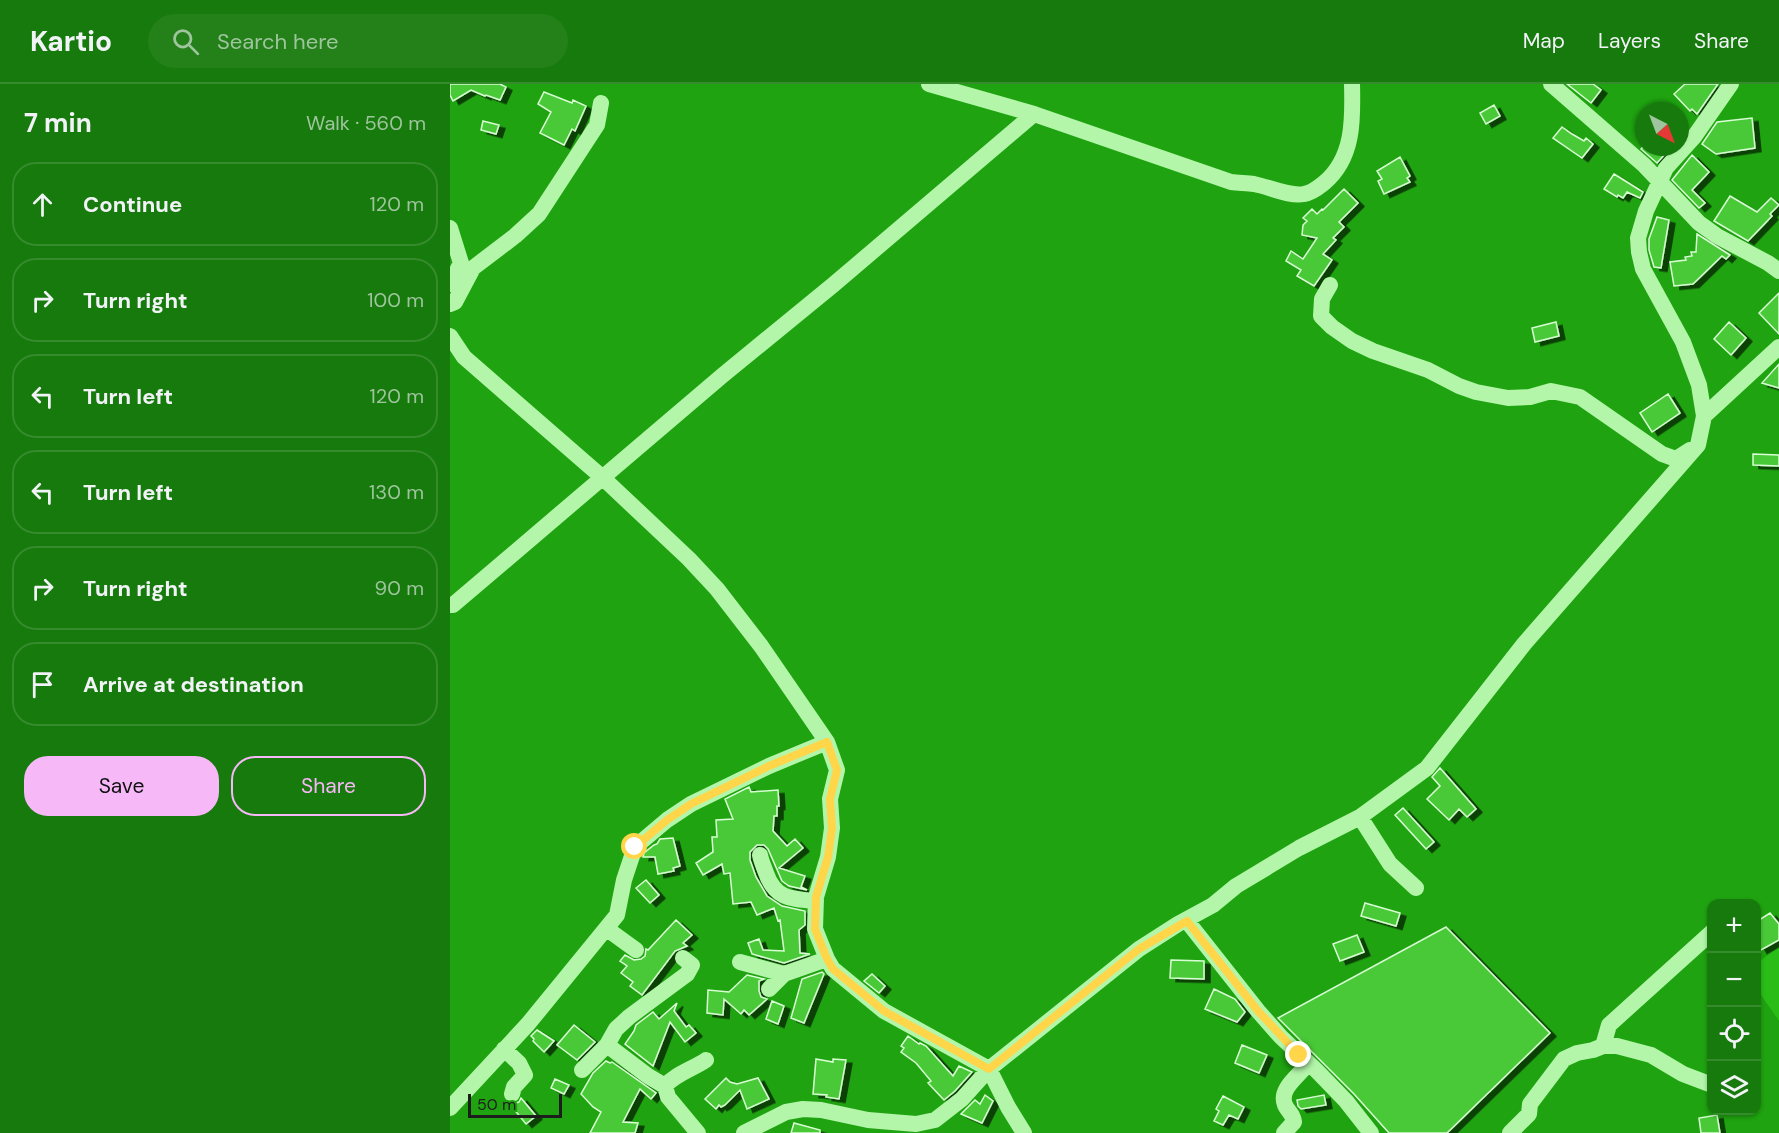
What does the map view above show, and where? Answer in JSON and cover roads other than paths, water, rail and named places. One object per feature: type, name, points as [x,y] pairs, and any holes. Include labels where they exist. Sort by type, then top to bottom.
[{"type":"street","points":[[929,84],[1034,114],[1231,182],[1254,184],[1292,194],[1304,194],[1315,190],[1335,173],[1345,155],[1352,127],[1352,84]]},
{"type":"street","points":[[1551,84],[1660,180],[1700,223],[1717,236],[1779,271]]},
{"type":"street","points":[[744,1133],[786,1112],[803,1109],[916,1125],[935,1120],[962,1099],[989,1069],[1139,949],[1213,906],[1236,886],[1299,848],[1360,817],[1427,768],[1524,644],[1698,445],[1704,416],[1699,385],[1683,342],[1650,285],[1639,258],[1638,238],[1646,211],[1660,180],[1671,162],[1694,136],[1731,84]]},
{"type":"street","points":[[450,304],[455,302],[473,268],[515,236],[538,214],[597,125],[601,103]]},
{"type":"street","points":[[450,605],[453,605],[1034,114]]},
{"type":"street","points":[[450,228],[461,263],[450,285]]},
{"type":"street","points":[[1330,285],[1322,299],[1321,316],[1352,341],[1373,351],[1428,370],[1476,392],[1508,398],[1530,397],[1551,391],[1580,397],[1662,454],[1676,459],[1698,445]]},
{"type":"street","points":[[450,336],[464,357],[603,478],[689,559],[717,589],[778,670],[827,742],[837,770],[830,799],[832,828],[828,857],[816,902],[815,929],[827,959],[833,969],[884,1011],[989,1069],[1024,1133]]},
{"type":"street","points":[[1704,416],[1779,347]]},
{"type":"street","points":[[450,1108],[540,1010],[618,915],[624,880],[635,847],[659,826],[691,804],[769,766],[827,742]]},
{"type":"street","points":[[1360,817],[1390,864],[1416,888]]},
{"type":"street","points":[[760,855],[774,890],[792,898],[816,902]]},
{"type":"street","points":[[1187,921],[1258,1011],[1346,1101],[1371,1133]]},
{"type":"street","points":[[607,929],[636,950]]},
{"type":"street","points":[[1603,1046],[1609,1025],[1707,937]]},
{"type":"street","points":[[582,1070],[607,1046],[616,1029],[629,1017],[692,969],[692,965],[683,958]]},
{"type":"street","points":[[769,989],[784,974],[827,959]]},
{"type":"street","points":[[740,962],[784,974]]},
{"type":"street","points":[[607,1046],[665,1086],[668,1097],[698,1133]]},
{"type":"street","points":[[1510,1133],[1528,1114],[1530,1104],[1564,1059],[1576,1053],[1603,1046],[1617,1046],[1651,1055],[1683,1074],[1707,1083]]},
{"type":"street","points":[[504,1049],[519,1063],[525,1075],[514,1087],[512,1094]]},
{"type":"street","points":[[665,1086],[672,1078],[691,1070],[706,1060]]},
{"type":"street","points":[[1284,1133],[1294,1122],[1293,1114],[1285,1105],[1284,1095],[1289,1084],[1308,1063]]}]
